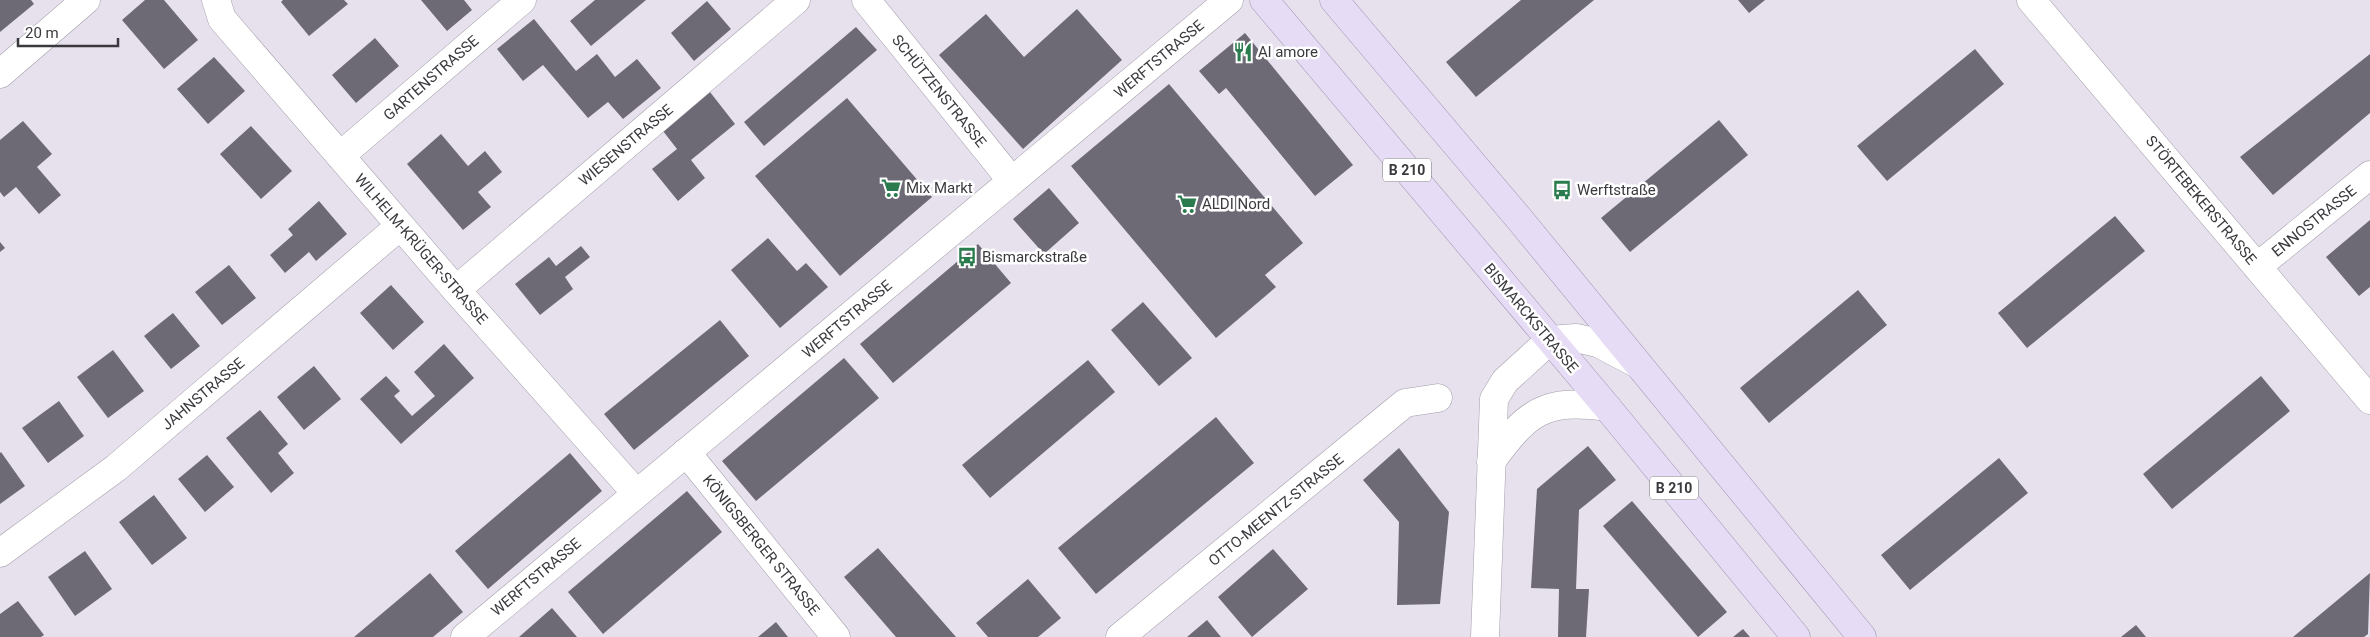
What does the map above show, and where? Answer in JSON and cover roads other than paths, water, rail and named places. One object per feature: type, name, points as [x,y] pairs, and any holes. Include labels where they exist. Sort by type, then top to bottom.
[{"type":"main road","name":"BISMARCKSTRASSE","points":[[1264,0],[1607,406],[1796,637]]},
{"type":"main road","points":[[1334,0],[1521,221],[1862,637]]},
{"type":"street","points":[[0,74],[86,0]]},
{"type":"street","name":"WILHELM-KRÜGER-STRASSE","points":[[216,0],[222,19],[456,290],[636,492]]},
{"type":"street","name":"GARTENSTRASSE","points":[[340,156],[522,0]]},
{"type":"street","name":"WIESENSTRASSE","points":[[456,290],[796,0]]},
{"type":"street","name":"SCHÜTZENSTRASSE","points":[[866,0],[1012,182]]},
{"type":"street","name":"WERFTSTRASSE","points":[[465,637],[636,492],[1230,0]]},
{"type":"street","name":"STÖRTEBEKERSTRASSE","points":[[2031,0],[2370,400]]},
{"type":"street","name":"ENNOSTRASSE","points":[[2257,267],[2370,175]]},
{"type":"street","name":"JAHNSTRASSE","points":[[0,553],[116,468],[400,226]]},
{"type":"street","points":[[1485,637],[1494,399],[1505,382],[1550,340],[1576,338],[1598,343],[1636,363]]},
{"type":"street","name":"OTTO-MEENTZ-STRASSE","points":[[1120,637],[1405,403],[1438,398]]},
{"type":"street","points":[[1491,462],[1508,438],[1528,418],[1544,408],[1580,403],[1607,406]]},
{"type":"street","name":"KÖNIGSBERGER STRASSE","points":[[686,452],[836,637]]},
{"type":"place","name":"Al amore","points":[[1243,52]]},
{"type":"place","name":"Mix Markt","points":[[891,188]]},
{"type":"place","name":"Werftstraße","points":[[1562,190]]},
{"type":"place","name":"ALDI Nord","points":[[1187,204]]},
{"type":"place","name":"Bismarckstraße","points":[[967,257]]}]
